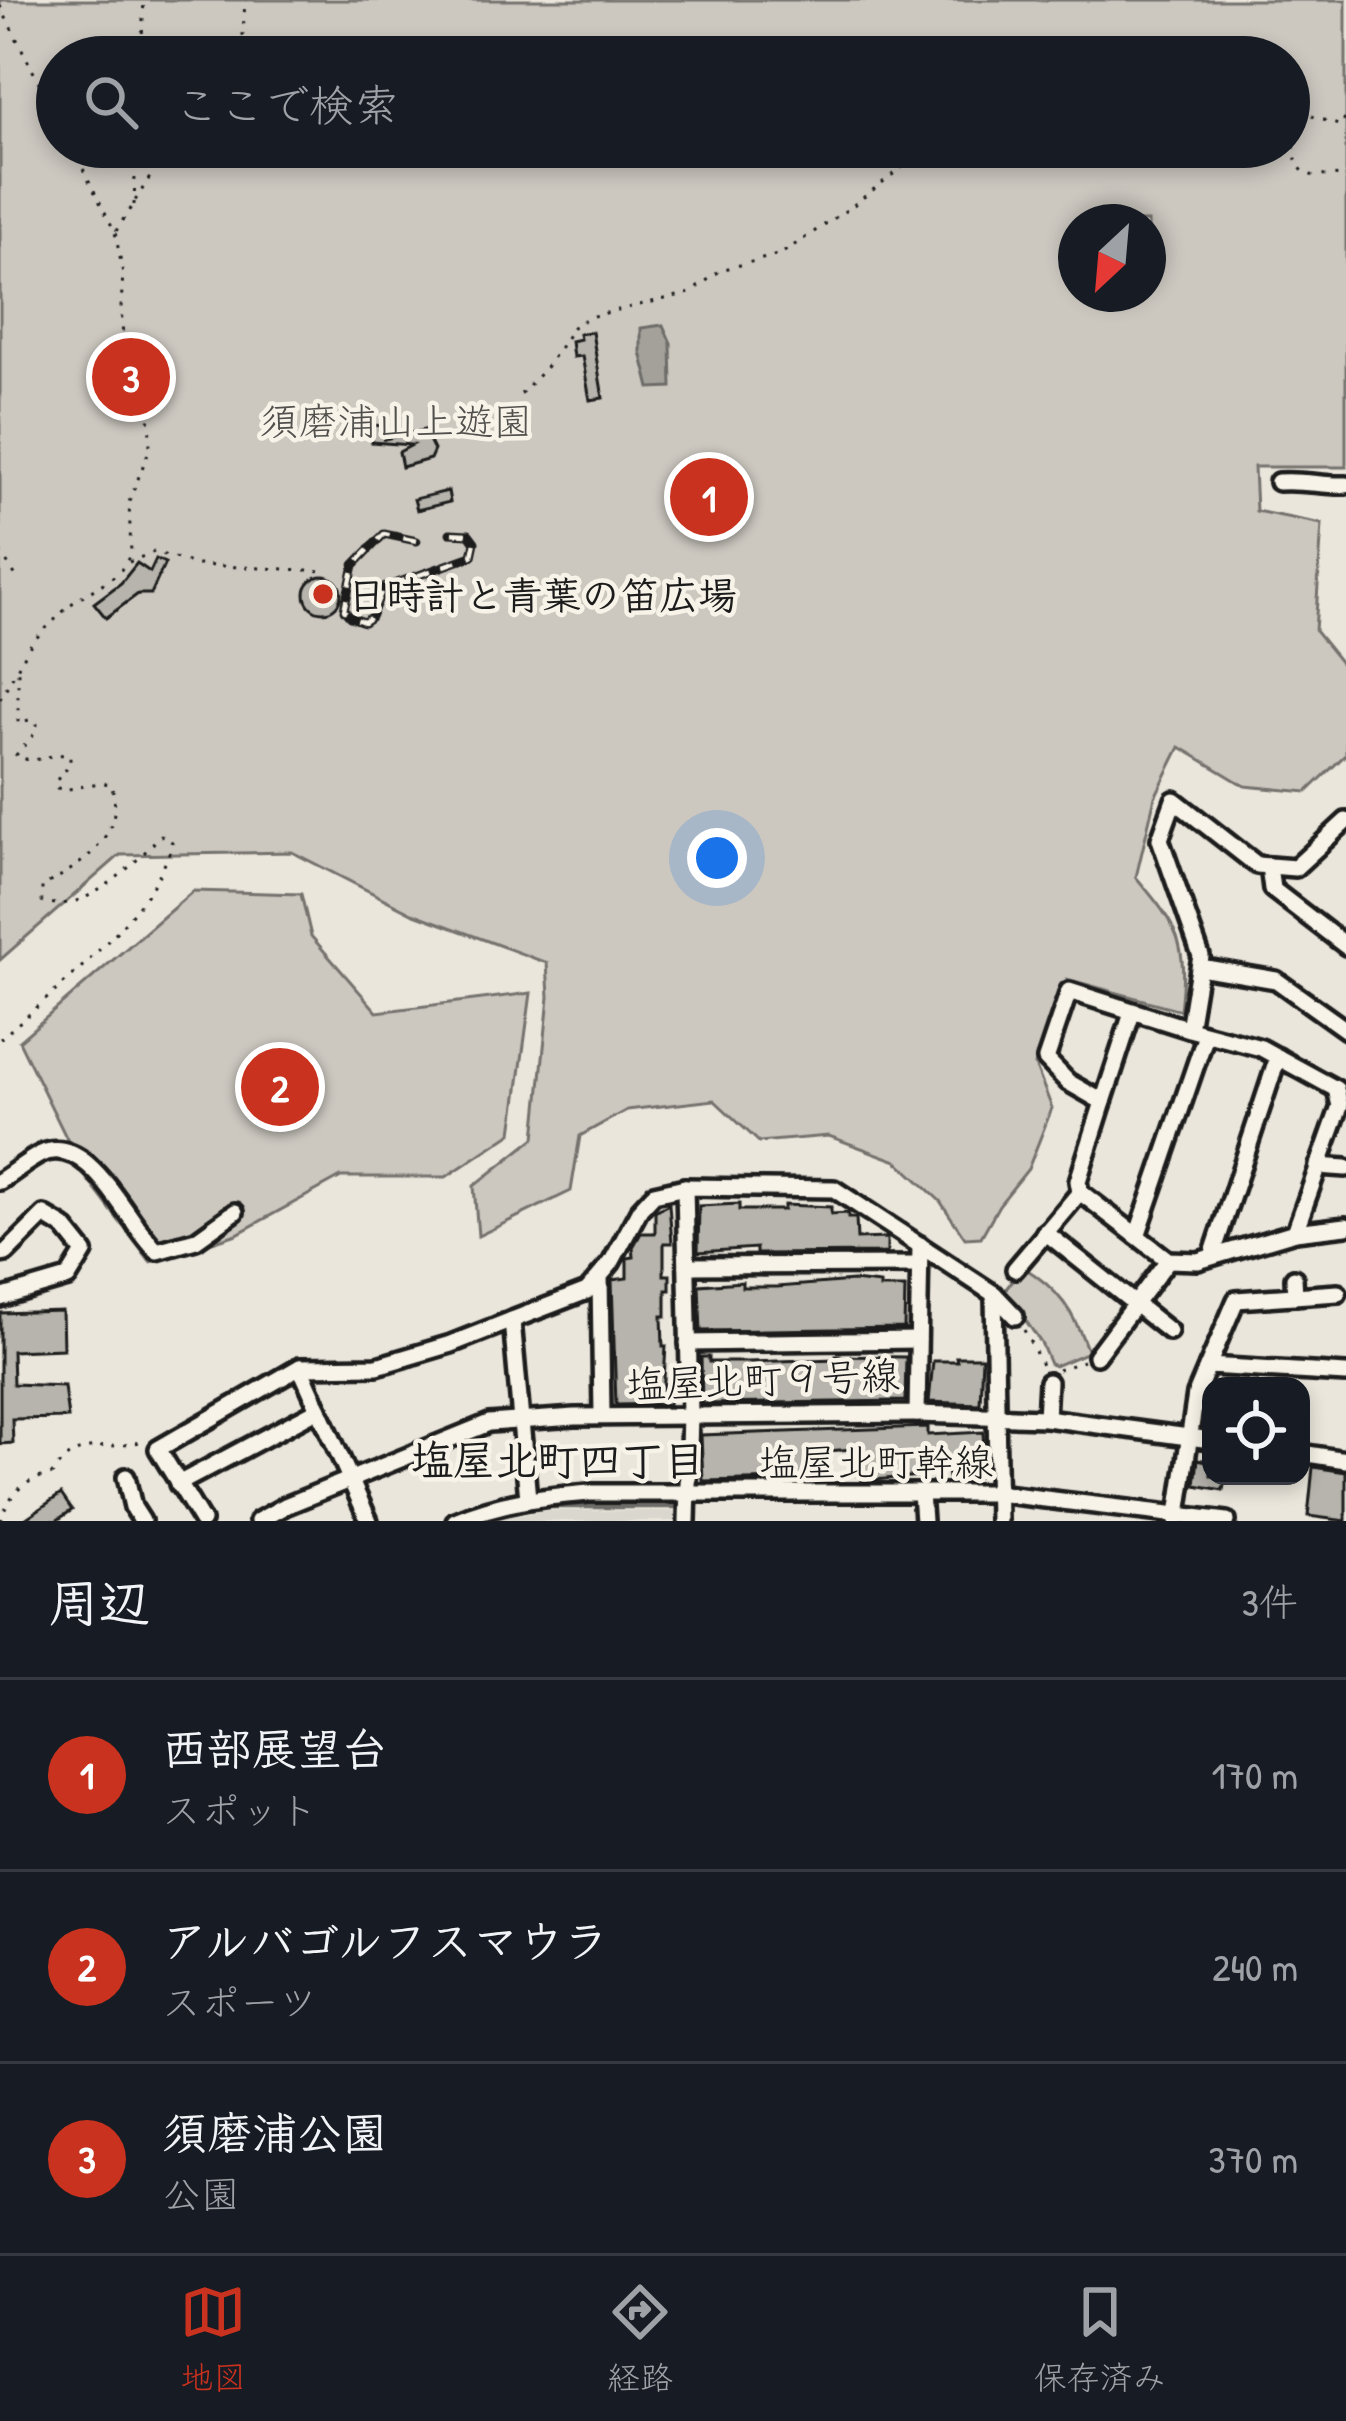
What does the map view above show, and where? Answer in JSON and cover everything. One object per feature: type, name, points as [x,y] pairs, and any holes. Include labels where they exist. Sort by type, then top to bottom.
[{"type":"street","points":[[1279,482],[1313,479],[1329,486],[1346,485]]},
{"type":"street","points":[[1137,1236],[1198,1032],[1200,967],[1194,928],[1160,839],[1174,800],[1257,865],[1295,868],[1346,820]]},
{"type":"street","points":[[1269,866],[1272,889],[1346,946]]},
{"type":"street","points":[[1200,967],[1276,980],[1346,1030]]},
{"type":"street","points":[[1103,1102],[1068,1082],[1046,1059],[1069,991],[1261,1048],[1336,1089],[1343,1106],[1295,1232]]},
{"type":"street","points":[[1132,1013],[1078,1181],[1081,1192],[1168,1260],[1198,1261],[1295,1232],[1346,1226]]},
{"type":"street","points":[[1212,1256],[1278,1057]]},
{"type":"street","points":[[0,1181],[41,1154],[64,1149],[83,1156],[158,1251],[196,1240],[235,1212]]},
{"type":"street","points":[[1318,1166],[1346,1168]]},
{"type":"street","points":[[685,1187],[690,1414],[687,1521]]},
{"type":"street","points":[[202,1521],[158,1449],[299,1367],[377,1366],[451,1345],[586,1291],[611,1263],[640,1209],[654,1194],[685,1187],[834,1189],[994,1294],[1015,1316]]},
{"type":"street","points":[[1015,1269],[1081,1192]]},
{"type":"street","points":[[0,1254],[44,1215],[64,1227],[84,1252],[68,1278],[0,1298]]},
{"type":"street","points":[[1045,1232],[1169,1331]]},
{"type":"street","name":"塩屋北町９号線","points":[[258,1521],[489,1423],[690,1414],[917,1414],[920,1245]]},
{"type":"street","points":[[1096,1356],[1168,1260]]},
{"type":"street","points":[[687,1266],[919,1265]]},
{"type":"street","points":[[600,1276],[602,1416]]},
{"type":"street","points":[[1294,1278],[1295,1296]]},
{"type":"street","points":[[1178,1517],[1196,1394],[1236,1300],[1338,1293]]},
{"type":"street","points":[[994,1294],[998,1521]]},
{"type":"street","points":[[512,1320],[528,1499]]},
{"type":"street","points":[[688,1342],[918,1340]]},
{"type":"street","points":[[1208,1366],[1346,1374]]},
{"type":"street","points":[[299,1367],[369,1521]]},
{"type":"street","points":[[1046,1418],[1048,1382]]},
{"type":"street","points":[[178,1484],[319,1409]]},
{"type":"street","points":[[917,1414],[1046,1418],[1202,1439]]},
{"type":"street","points":[[1310,1454],[1346,1460]]},
{"type":"street","points":[[125,1477],[142,1521]]},
{"type":"street","name":"塩屋北町幹線","points":[[455,1521],[528,1499],[590,1493],[996,1493],[1227,1521]]},
{"type":"street","points":[[921,1493],[922,1521]]},
{"type":"path","points":[[142,36],[144,0]]},
{"type":"path","points":[[243,36],[245,0]]},
{"type":"path","points":[[0,6],[36,77]]},
{"type":"path","points":[[1310,114],[1341,126],[1346,117]]},
{"type":"path","points":[[0,699],[32,642],[71,604],[119,573],[131,554],[129,502],[150,448],[149,402],[124,352],[123,273],[115,232],[83,168]]},
{"type":"path","points":[[134,207],[135,168]]},
{"type":"path","points":[[115,232],[153,168]]},
{"type":"path","points":[[521,394],[574,327],[589,317],[690,293],[721,270],[781,254],[901,168]]},
{"type":"path","points":[[1302,168],[1311,176],[1346,177]]},
{"type":"path","points":[[0,552],[18,579]]},
{"type":"path","points":[[125,564],[154,552],[199,565],[327,572]]},
{"type":"path","points":[[0,1039],[78,969],[135,909],[167,864],[172,842],[160,835],[121,878],[90,894],[53,905],[41,901],[42,886],[95,853],[109,831],[115,797],[111,784],[101,782],[57,788],[55,782],[70,765],[70,756],[62,753],[36,762],[16,755],[37,724],[18,723],[18,670]]},
{"type":"path","points":[[1015,1316],[1046,1375],[1096,1356]]},
{"type":"path","points":[[1,1521],[9,1498],[28,1480],[52,1474],[60,1461],[100,1444],[130,1447],[149,1438]]},
{"type":"shaded area","points":[[663,325],[671,343],[672,387],[650,388],[641,328]]},
{"type":"shaded area","points":[[541,1511],[679,1511],[679,1521],[493,1521]]},
{"type":"green space","name":"須磨浦山上遊園","points":[[0,0],[1346,0],[1346,467],[1254,467],[1256,511],[1322,524],[1315,631],[1346,669],[1346,754],[1307,792],[1245,786],[1180,747],[1155,797],[1136,877],[1177,937],[1183,968],[1180,1010],[1067,979],[1035,1065],[1052,1108],[1028,1169],[981,1237],[965,1238],[940,1201],[897,1161],[829,1136],[759,1142],[714,1100],[627,1110],[580,1136],[571,1191],[478,1236],[474,1186],[535,1138],[549,997],[547,963],[412,913],[292,852],[120,855],[0,960]]},
{"type":"green space","points":[[193,891],[301,894],[311,936],[377,1012],[531,993],[512,1133],[446,1177],[341,1177],[237,1234],[150,1262],[85,1176],[19,1041]]},
{"type":"green space","points":[[1023,1267],[1064,1303],[1088,1352],[1050,1364],[1005,1290]]},
{"type":"building","points":[[592,332],[603,398],[590,400],[582,356],[573,357],[571,341]]},
{"type":"building","points":[[372,425],[384,426],[384,439],[424,430],[434,450],[430,459],[402,467],[399,452],[412,445],[372,442]]},
{"type":"building","points":[[715,485],[722,504],[704,510],[697,491]]},
{"type":"building","points":[[448,491],[450,502],[417,510],[414,499]]},
{"type":"building","points":[[156,559],[165,563],[151,594],[138,594],[106,618],[94,603],[121,583],[137,563],[150,572]]},
{"type":"building","name":"日時計と青葉の笛広場","points":[[323,576],[336,581],[341,594],[336,607],[323,612],[310,607],[305,594],[310,581]]},
{"type":"building","points":[[669,1204],[672,1243],[664,1243],[664,1275],[670,1275],[670,1290],[666,1290],[666,1316],[662,1316],[666,1346],[663,1396],[669,1396],[669,1404],[616,1405],[612,1280],[627,1278],[627,1258],[634,1257],[633,1247],[641,1233],[655,1233],[655,1211]]},
{"type":"building","points":[[739,1204],[739,1210],[831,1207],[831,1214],[848,1213],[848,1218],[856,1218],[857,1239],[887,1238],[887,1253],[756,1254],[756,1248],[698,1252],[699,1206]]},
{"type":"building","points":[[853,1281],[905,1288],[904,1328],[701,1331],[699,1285],[742,1282],[742,1287],[777,1287]]},
{"type":"building","points":[[62,1311],[63,1349],[12,1351],[13,1384],[64,1386],[68,1418],[12,1419],[13,1443],[0,1444],[0,1313]]},
{"type":"building","points":[[701,1357],[709,1357],[709,1362],[748,1362],[906,1357],[905,1401],[702,1404]]},
{"type":"building","points":[[956,1357],[982,1357],[980,1404],[929,1402],[933,1361],[957,1361]]},
{"type":"building","points":[[928,1427],[928,1435],[983,1432],[985,1472],[977,1477],[948,1478],[947,1470],[920,1471],[920,1476],[862,1481],[856,1475],[853,1449],[827,1451],[828,1478],[703,1481],[701,1435]]},
{"type":"building","points":[[1198,1459],[1202,1460],[1202,1485],[1224,1485],[1223,1490],[1195,1485]]},
{"type":"building","points":[[1313,1467],[1346,1472],[1346,1521],[1308,1516]]},
{"type":"building","points":[[61,1494],[72,1510],[56,1521],[22,1521]]},
{"type":"waterway","points":[[327,1409],[353,1465]]},
{"type":"waterway","points":[[483,1521],[537,1507],[675,1507]]},
{"type":"waterway","points":[[695,1511],[695,1521]]},
{"type":"railway","points":[[417,541],[384,534],[354,565],[344,610],[350,617],[364,622],[371,617],[383,588],[472,556],[475,542],[469,534],[450,533]]},
{"type":"place","name":"須磨浦公園","points":[[131,377]]},
{"type":"place","name":"西部展望台","points":[[709,497]]},
{"type":"place","name":"日時計と青葉の笛広場","points":[[323,594]]},
{"type":"place","name":"アルバゴルフスマウラ","points":[[280,1087]]},
{"type":"district","name":"塩屋北町四丁目","points":[[558,1459]]}]
